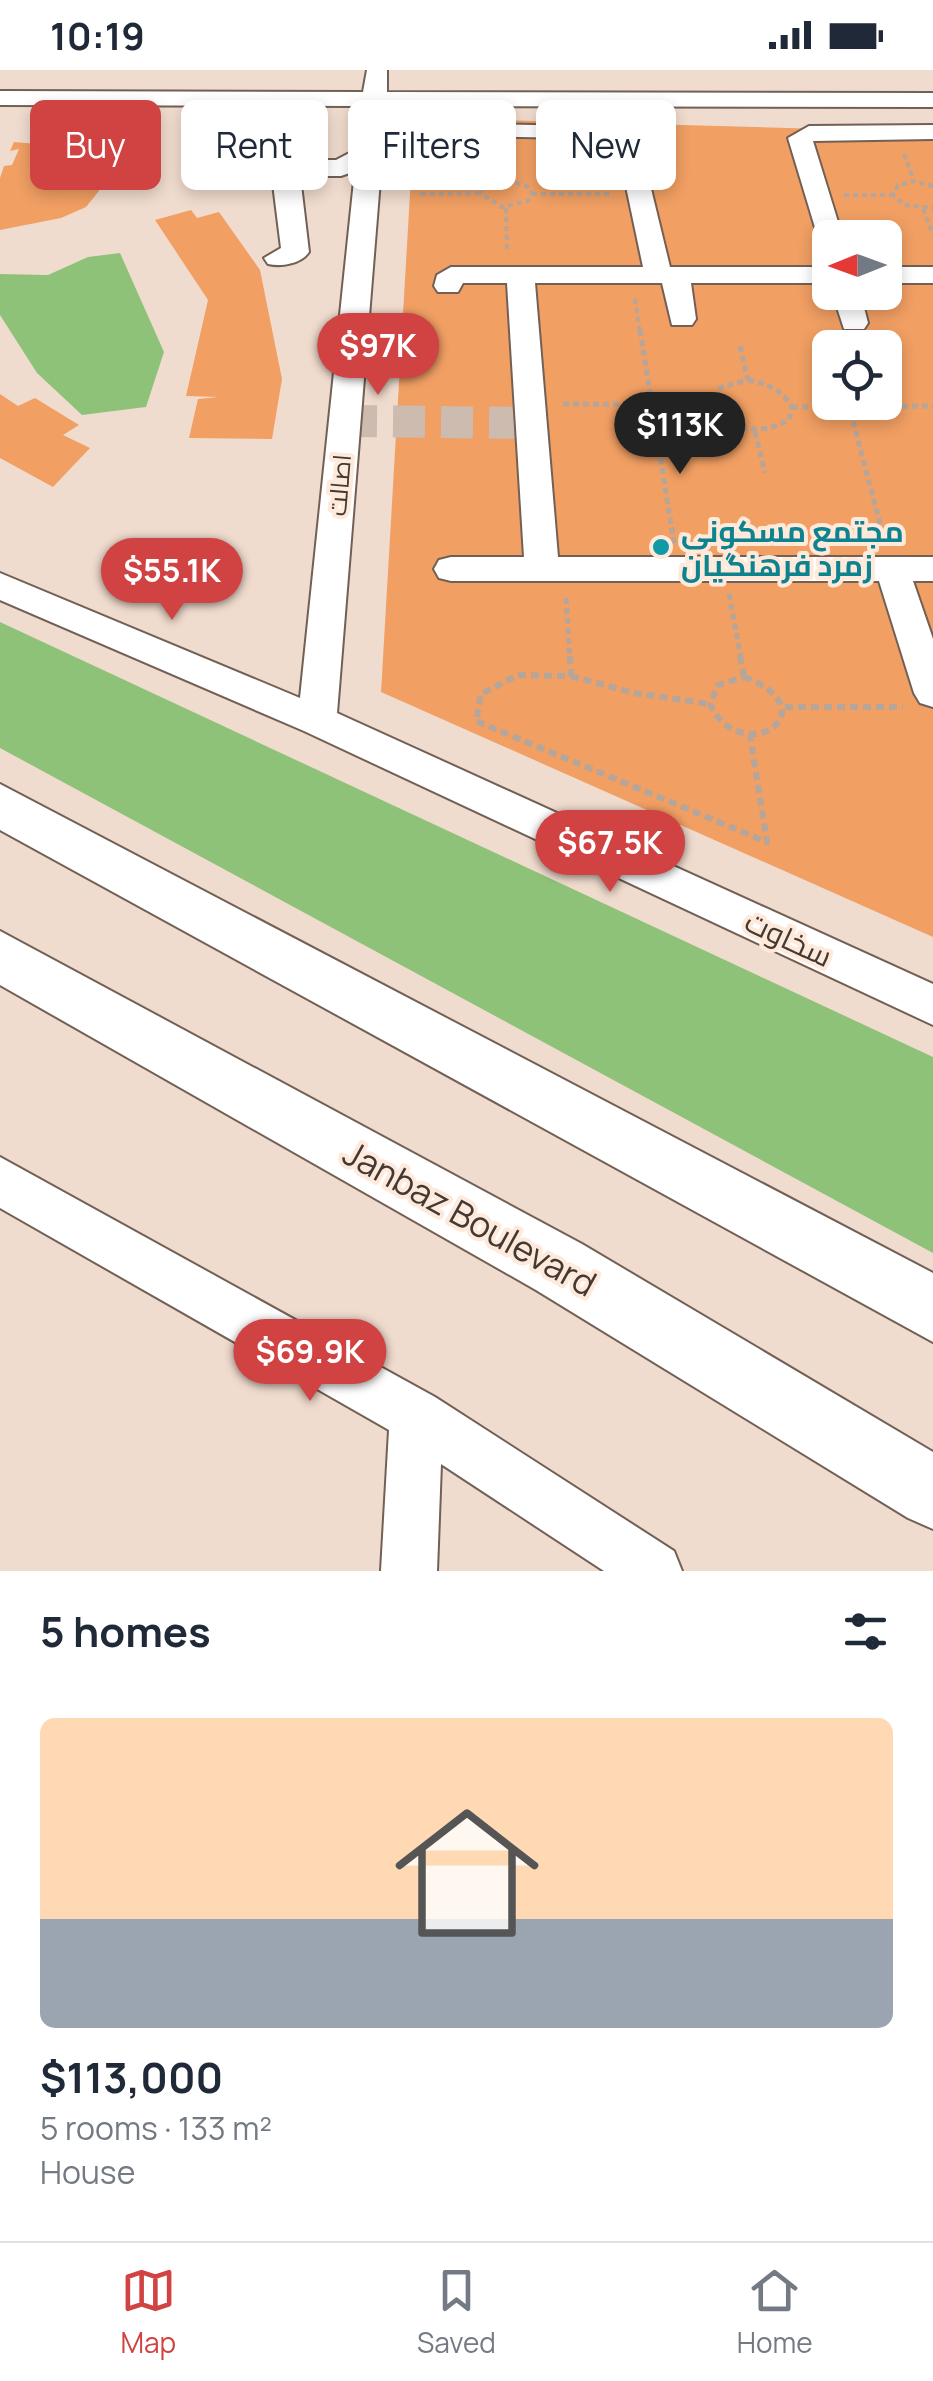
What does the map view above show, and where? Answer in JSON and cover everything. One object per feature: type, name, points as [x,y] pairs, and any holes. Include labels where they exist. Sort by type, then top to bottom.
[{"type":"main road","points":[[0,805],[933,1309]]},
{"type":"main road","name":"Janbaz Boulevard","points":[[0,956],[559,1266],[933,1493]]},
{"type":"street","points":[[13,70],[0,98],[376,84],[485,96],[651,98],[742,89],[933,100]]},
{"type":"street","points":[[484,70],[485,96]]},
{"type":"street","points":[[646,70],[651,98]]},
{"type":"street","points":[[0,121],[181,117]]},
{"type":"street","points":[[516,131],[627,132],[655,274],[682,319]]},
{"type":"street","points":[[825,220],[800,138],[809,133],[933,132]]},
{"type":"street","points":[[278,258],[295,252],[288,190]]},
{"type":"street","name":"اصالت","points":[[318,721],[367,190]]},
{"type":"street","points":[[514,274],[553,569]]},
{"type":"street","points":[[448,286],[451,275],[812,276]]},
{"type":"street","points":[[902,275],[933,275]]},
{"type":"street","points":[[851,310],[854,323]]},
{"type":"street","points":[[451,569],[933,569]]},
{"type":"street","points":[[892,569],[924,700]]},
{"type":"street","name":"سخاوت","points":[[0,586],[318,721],[933,1005]]},
{"type":"street","points":[[0,1181],[416,1416],[654,1571]]},
{"type":"street","points":[[410,1571],[416,1416]]},
{"type":"path","points":[[422,190],[422,194],[480,193],[488,184],[506,180],[519,182],[532,194],[640,193]]},
{"type":"path","points":[[893,195],[898,185],[914,181],[933,186]]},
{"type":"path","points":[[480,193],[488,203],[506,208],[528,202],[532,194]]},
{"type":"path","points":[[818,196],[893,195],[904,205],[923,210],[933,208]]},
{"type":"path","points":[[506,208],[514,274]]},
{"type":"path","points":[[923,210],[933,235]]},
{"type":"path","points":[[655,274],[653,405],[678,569]]},
{"type":"path","points":[[740,346],[748,380]]},
{"type":"path","points":[[748,380],[768,384],[785,394],[792,406],[789,420],[775,429],[755,432],[726,423],[712,404],[721,387],[748,380]]},
{"type":"path","points":[[530,404],[712,404]]},
{"type":"path","points":[[792,406],[812,405]]},
{"type":"path","points":[[902,405],[933,406]]},
{"type":"path","points":[[853,420],[892,569]]},
{"type":"path","points":[[755,432],[765,473]]},
{"type":"path","points":[[553,569],[571,676]]},
{"type":"path","points":[[724,569],[744,677]]},
{"type":"path","points":[[710,704],[634,693],[571,676],[518,675],[482,694],[476,721],[768,842],[750,735]]},
{"type":"path","points":[[744,677],[762,681],[778,692],[784,706],[781,721],[769,732],[750,735],[723,725],[710,704],[718,685],[744,677]]},
{"type":"path","points":[[784,706],[924,700]]},
{"type":"green space","points":[[120,253],[164,352],[146,407],[82,415],[37,373],[0,315],[0,274],[48,275],[88,257]]},
{"type":"green space","points":[[0,622],[933,1057],[933,1253],[0,748]]},
{"type":"building","name":"مجتمع مسکونی زمرد فرهنگیان","points":[[516,120],[536,121],[536,190],[676,190],[676,125],[933,132],[933,937],[381,692],[410,190],[516,190]]},
{"type":"building","points":[[14,142],[30,143],[30,190],[99,191],[86,207],[61,218],[0,230],[0,178],[4,166],[12,165],[19,149],[10,151]]},
{"type":"building","points":[[191,210],[197,218],[219,212],[260,270],[282,379],[272,439],[189,438],[198,399],[218,397],[186,396],[208,300],[155,220]]},
{"type":"building","points":[[0,394],[18,406],[35,398],[79,425],[63,435],[90,448],[53,487],[0,458]]},
{"type":"tunnel","points":[[345,421],[531,423]]},
{"type":"place","name":"مجتمع مسکونی زمرد فرهنگیان","points":[[661,547]]}]
